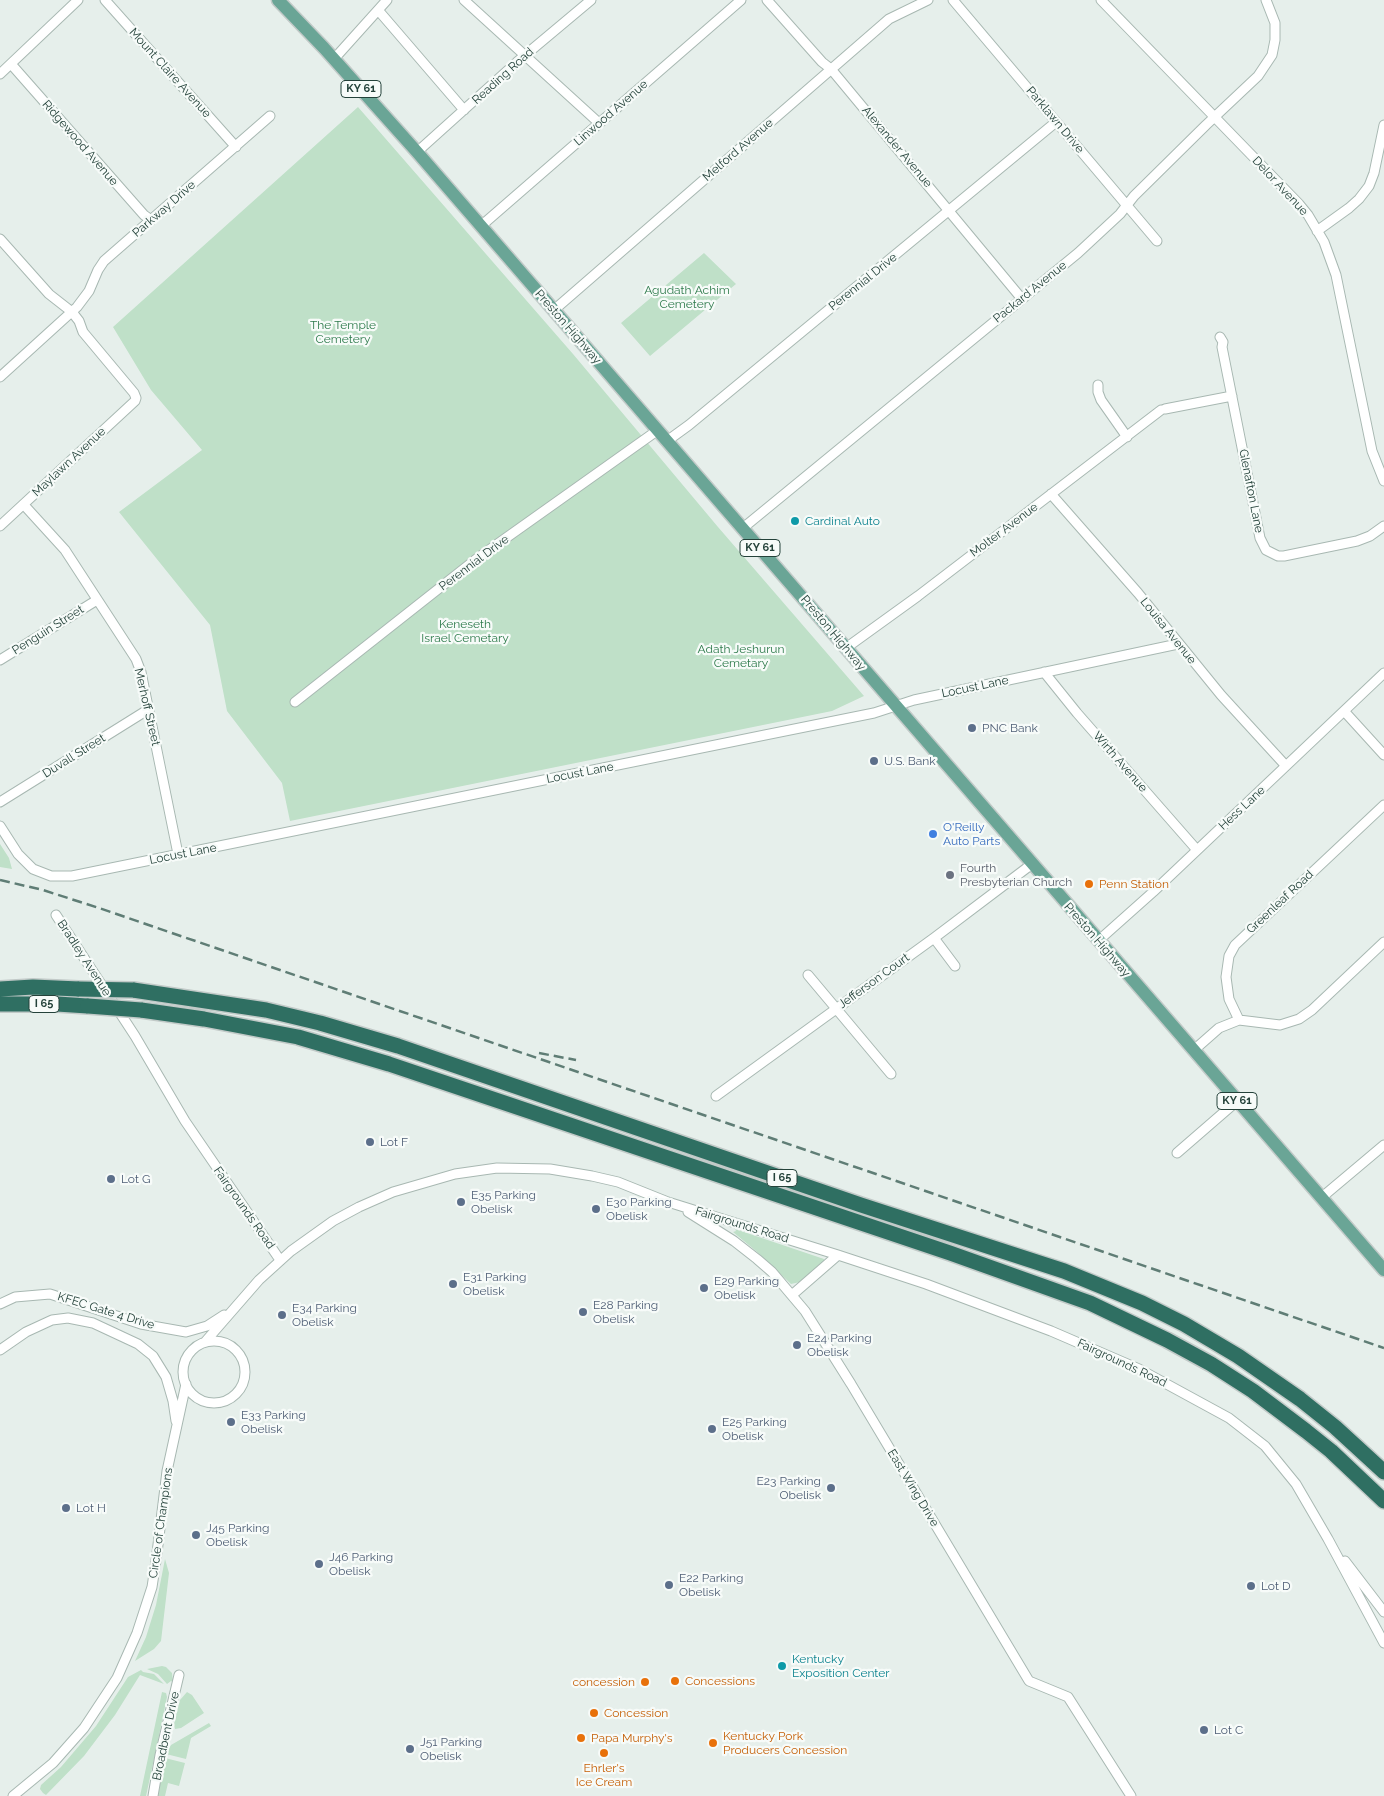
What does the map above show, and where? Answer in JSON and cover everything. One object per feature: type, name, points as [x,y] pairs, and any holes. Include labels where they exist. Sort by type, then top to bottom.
[{"type":"highway","name":"I 65","points":[[0,989],[33,987],[133,990],[266,1010],[320,1023],[398,1046],[861,1205],[1080,1277],[1142,1303],[1184,1324],[1238,1356],[1335,1427],[1384,1472]]},
{"type":"highway","name":"I 65","points":[[0,1004],[58,1004],[140,1010],[204,1018],[298,1037],[389,1064],[940,1250],[1090,1303],[1167,1340],[1211,1364],[1253,1392],[1313,1436],[1384,1501]]},
{"type":"main road","name":"Preston Highway","points":[[278,0],[334,58],[417,152],[1384,1270]]},
{"type":"street","points":[[0,74],[78,0]]},
{"type":"street","name":"Mount Claire Avenue","points":[[105,0],[236,147]]},
{"type":"street","points":[[334,58],[387,0]]},
{"type":"street","points":[[464,0],[599,123]]},
{"type":"street","name":"Reading Road","points":[[417,152],[525,55],[591,0]]},
{"type":"street","name":"Linwood Avenue","points":[[480,226],[741,0]]},
{"type":"street","name":"Alexander Avenue","points":[[767,0],[822,62],[831,69],[1022,299]]},
{"type":"street","name":"Melford Avenue","points":[[554,310],[889,19],[928,0]]},
{"type":"street","name":"Parklawn Drive","points":[[953,0],[1157,241]]},
{"type":"street","name":"Delor Avenue","points":[[1101,0],[1299,204],[1324,242],[1336,275],[1372,451],[1384,481]]},
{"type":"street","name":"Packard Avenue","points":[[743,528],[1078,253],[1120,214],[1126,205],[1258,76],[1268,63],[1275,40],[1275,23],[1266,0]]},
{"type":"street","points":[[378,10],[464,110]]},
{"type":"street","name":"Ridgewood Avenue","points":[[11,64],[144,215],[151,220]]},
{"type":"street","name":"Parkway Drive","points":[[0,376],[72,312],[89,292],[104,261],[270,116]]},
{"type":"street","name":"Perennial Drive","points":[[667,441],[950,211],[1056,122]]},
{"type":"street","points":[[1317,231],[1349,208],[1364,194],[1374,173],[1383,144],[1384,124]]},
{"type":"street","points":[[0,240],[49,294],[72,312]]},
{"type":"street","name":"Maylawn Avenue","points":[[0,526],[135,401],[134,393],[83,332],[79,321],[72,312]]},
{"type":"street","name":"Glenafton Lane","points":[[1220,337],[1223,342],[1222,347],[1260,538],[1266,550],[1278,556],[1303,553],[1364,539],[1384,526]]},
{"type":"street","points":[[1098,385],[1101,400],[1127,437]]},
{"type":"street","name":"Molter Avenue","points":[[846,648],[918,596],[1163,409],[1232,396]]},
{"type":"street","name":"Perennial Drive","points":[[294,702],[475,560],[658,430]]},
{"type":"street","name":"Louisa Avenue","points":[[1051,494],[1138,593],[1227,703],[1286,766]]},
{"type":"street","name":"Merhoff Street","points":[[24,505],[65,550],[136,659],[141,672],[178,854]]},
{"type":"street","name":"Penguin Street","points":[[0,660],[97,600]]},
{"type":"street","name":"Locust Lane","points":[[0,826],[25,862],[42,874],[51,876],[78,875],[766,735],[874,712],[914,700],[1178,644]]},
{"type":"street","name":"Wirth Avenue","points":[[1044,672],[1197,850]]},
{"type":"street","name":"Hess Lane","points":[[1098,940],[1197,850],[1384,673]]},
{"type":"street","name":"Duvall Street","points":[[0,802],[149,710]]},
{"type":"street","points":[[1344,712],[1384,754]]},
{"type":"street","name":"Greenleaf Road","points":[[1239,1020],[1229,999],[1226,977],[1229,956],[1236,945],[1384,805]]},
{"type":"street","name":"Jefferson Court","points":[[716,1096],[934,938],[1032,864]]},
{"type":"street","name":"Bradley Avenue","points":[[56,915],[111,1001]]},
{"type":"street","points":[[934,938],[955,966]]},
{"type":"street","points":[[1194,1050],[1219,1028],[1239,1020],[1280,1025],[1299,1019],[1312,1010],[1384,942]]},
{"type":"street","points":[[808,975],[891,1074]]},
{"type":"street","name":"Fairgrounds Road","points":[[111,1001],[184,1121],[280,1260],[319,1230],[359,1207],[403,1188],[455,1174],[497,1168],[550,1169],[618,1182],[668,1202],[838,1254],[926,1284],[1051,1331],[1139,1369],[1215,1410],[1252,1434],[1272,1454],[1296,1484],[1384,1643]]},
{"type":"street","points":[[1177,1153],[1237,1101]]},
{"type":"street","points":[[1321,1198],[1384,1145]]},
{"type":"street","name":"East Wing Drive","points":[[668,1202],[695,1215],[734,1241],[772,1272],[792,1294],[813,1322],[1028,1681],[1068,1697],[1131,1796]]},
{"type":"street","points":[[792,1294],[838,1254]]},
{"type":"street","points":[[205,1342],[225,1342],[237,1351],[245,1364],[246,1374],[243,1384],[234,1396],[220,1403],[199,1399],[191,1393],[183,1374],[184,1364],[192,1351],[205,1342],[259,1280],[280,1260]]},
{"type":"street","name":"KFEC Gate 4 Drive","points":[[0,1304],[15,1297],[50,1294],[141,1324],[186,1332],[207,1326],[237,1306]]},
{"type":"street","points":[[0,1350],[26,1332],[60,1318],[74,1318],[93,1323],[138,1344],[152,1356],[166,1377],[177,1426]]},
{"type":"street","name":"Circle of Champions","points":[[13,1796],[43,1772],[78,1736],[109,1692],[137,1633],[152,1587],[167,1471],[186,1384]]},
{"type":"street","points":[[1328,1539],[1384,1612]]},
{"type":"street","name":"Broadbent Drive","points":[[153,1796],[160,1755],[179,1675]]},
{"type":"green space","points":[[358,107],[573,354],[718,527],[864,696],[832,711],[290,821],[282,783],[227,711],[210,625],[119,512],[202,450],[151,390],[113,327]]},
{"type":"green space","name":"Agudath Achim Cemetery","points":[[704,253],[736,284],[650,356],[621,323]]},
{"type":"green space","points":[[0,844],[9,858],[12,869],[0,867]]},
{"type":"green space","points":[[735,1229],[824,1259],[824,1263],[800,1282],[791,1284],[733,1232],[736,1231]]},
{"type":"green space","points":[[165,1559],[169,1573],[161,1641],[154,1649],[135,1661],[146,1637],[156,1605]]},
{"type":"green space","points":[[162,1666],[172,1673],[173,1682],[171,1681],[167,1684],[158,1674],[147,1669]]},
{"type":"green space","points":[[141,1670],[154,1674],[164,1684],[140,1675],[115,1715],[84,1756],[46,1795],[43,1793],[40,1789],[41,1785],[61,1767],[96,1726],[128,1677]]},
{"type":"green space","points":[[162,1692],[166,1693],[167,1697],[161,1726],[146,1796],[140,1796]]},
{"type":"green space","points":[[187,1692],[192,1695],[204,1713],[181,1728],[175,1729],[174,1724],[180,1700]]},
{"type":"green space","points":[[209,1723],[211,1726],[191,1738],[186,1759],[166,1754],[171,1745]]},
{"type":"green space","points":[[165,1758],[185,1763],[179,1786],[168,1783],[165,1796],[158,1796]]},
{"type":"railway","points":[[0,880],[43,890],[99,908],[1384,1348]]},
{"type":"railway","points":[[539,1053],[576,1060]]},
{"type":"place","name":"Cardinal Auto","points":[[795,521]]},
{"type":"place","name":"PNC Bank","points":[[972,728]]},
{"type":"place","name":"U.S. Bank","points":[[874,761]]},
{"type":"place","name":"O'Reilly Auto Parts","points":[[933,834]]},
{"type":"place","name":"Fourth Presbyterian Church","points":[[950,875]]},
{"type":"place","name":"Penn Station","points":[[1089,884]]},
{"type":"place","name":"Lot F","points":[[370,1142]]},
{"type":"place","name":"Lot G","points":[[111,1179]]},
{"type":"place","name":"E35 Parking Obelisk","points":[[461,1202]]},
{"type":"place","name":"E30 Parking Obelisk","points":[[596,1209]]},
{"type":"place","name":"E31 Parking Obelisk","points":[[453,1284]]},
{"type":"place","name":"E29 Parking Obelisk","points":[[704,1288]]},
{"type":"place","name":"E28 Parking Obelisk","points":[[583,1312]]},
{"type":"place","name":"E34 Parking Obelisk","points":[[282,1315]]},
{"type":"place","name":"E24 Parking Obelisk","points":[[797,1345]]},
{"type":"place","name":"E33 Parking Obelisk","points":[[231,1422]]},
{"type":"place","name":"E25 Parking Obelisk","points":[[712,1429]]},
{"type":"place","name":"E23 Parking Obelisk","points":[[831,1488]]},
{"type":"place","name":"Lot H","points":[[66,1508]]},
{"type":"place","name":"J45 Parking Obelisk","points":[[196,1535]]},
{"type":"place","name":"J46 Parking Obelisk","points":[[319,1564]]},
{"type":"place","name":"E22 Parking Obelisk","points":[[669,1585]]},
{"type":"place","name":"Lot D","points":[[1251,1586]]},
{"type":"place","name":"Kentucky Exposition Center","points":[[782,1666]]},
{"type":"place","name":"Concessions","points":[[675,1681]]},
{"type":"place","name":"concession","points":[[645,1682]]},
{"type":"place","name":"Concession","points":[[594,1713]]},
{"type":"place","name":"Lot C","points":[[1204,1730]]},
{"type":"place","name":"Papa Murphy's","points":[[581,1738]]},
{"type":"place","name":"Kentucky Pork Producers Concession","points":[[713,1743]]},
{"type":"place","name":"J51 Parking Obelisk","points":[[410,1749]]},
{"type":"place","name":"Ehrler's Ice Cream","points":[[604,1753]]},
{"type":"park label","name":"The Temple Cemetery","points":[[343,332]]},
{"type":"park label","name":"Keneseth Israel Cemetary","points":[[465,631]]},
{"type":"park label","name":"Adath Jeshurun Cemetary","points":[[741,656]]}]
